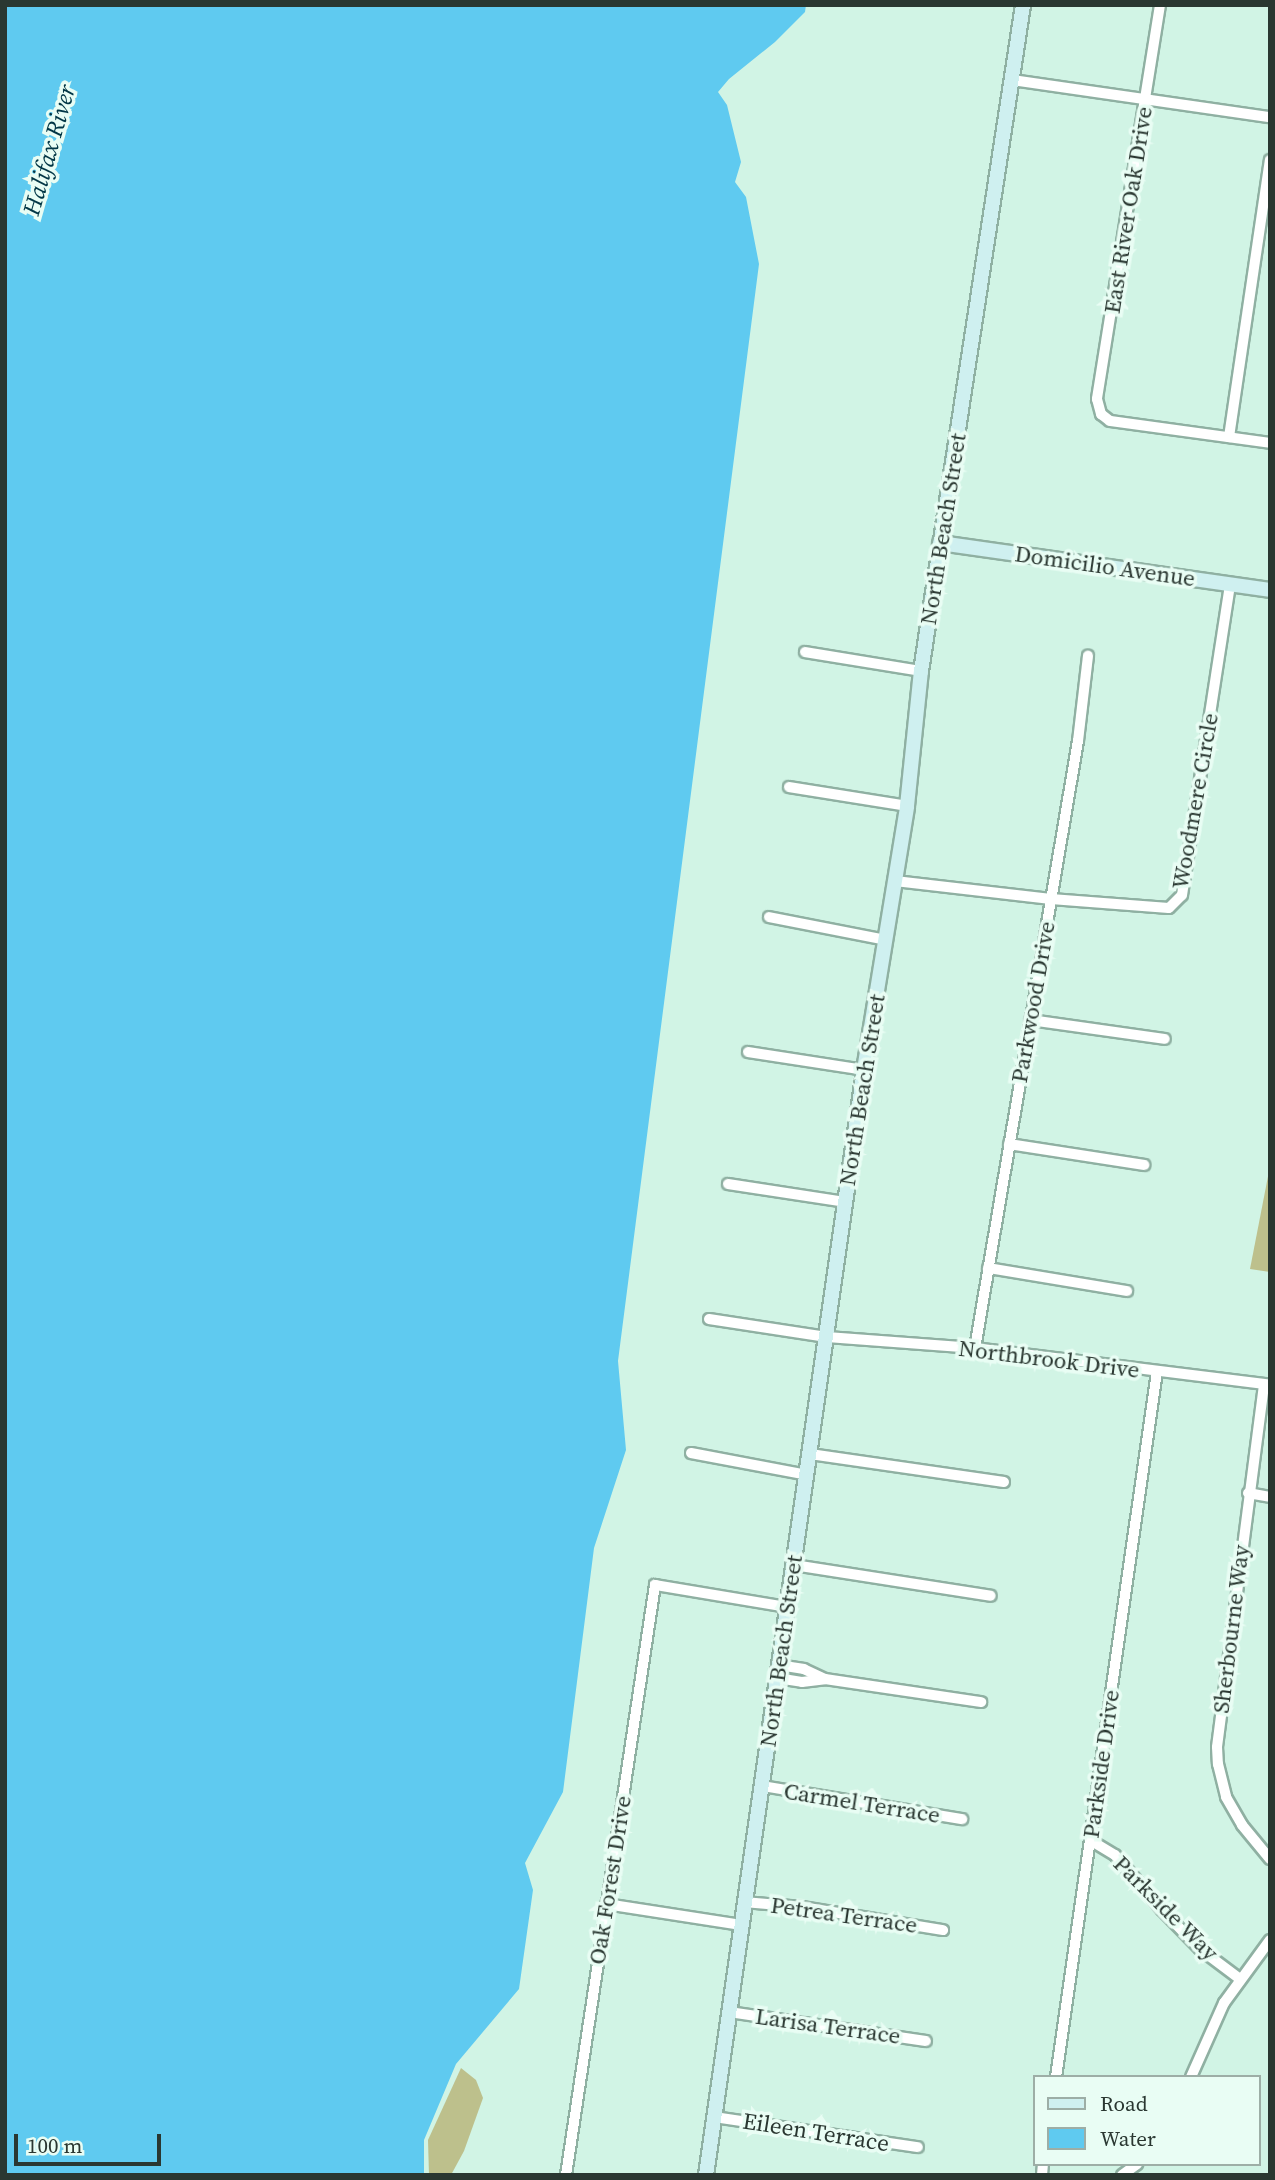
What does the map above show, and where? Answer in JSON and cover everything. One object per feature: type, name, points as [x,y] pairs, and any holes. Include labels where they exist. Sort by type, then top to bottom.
[{"type":"street","name":"North Beach Street","points":[[706,2175],[864,1069],[907,806],[921,671],[1023,5]]},
{"type":"street","name":"East River Oak Drive","points":[[1160,5],[1097,399],[1101,414],[1110,421],[1229,437]]},
{"type":"street","points":[[1012,80],[1146,97],[1270,117]]},
{"type":"street","points":[[1270,160],[1229,437],[1270,443]]},
{"type":"street","name":"Domicilio Avenue","points":[[940,543],[1270,590]]},
{"type":"street","name":"Woodmere Circle","points":[[895,881],[1164,910],[1182,895],[1230,584]]},
{"type":"street","points":[[805,652],[921,671]]},
{"type":"street","name":"Parkwood Drive","points":[[975,1348],[1078,741],[1088,656]]},
{"type":"street","points":[[789,787],[907,806]]},
{"type":"street","points":[[768,917],[886,940]]},
{"type":"street","points":[[1030,1020],[1165,1038]]},
{"type":"street","points":[[748,1052],[864,1069]]},
{"type":"street","points":[[1009,1144],[1143,1165]]},
{"type":"street","points":[[728,1184],[845,1202]]},
{"type":"street","points":[[988,1268],[1127,1291]]},
{"type":"street","name":"Northbrook Drive","points":[[709,1319],[827,1337],[975,1348],[1267,1385]]},
{"type":"street","name":"Parkside Drive","points":[[1056,2075],[1157,1372]]},
{"type":"street","name":"Sherbourne Way","points":[[1267,1385],[1248,1493],[1218,1764],[1226,1797],[1242,1825],[1270,1859]]},
{"type":"street","points":[[691,1453],[807,1475]]},
{"type":"street","points":[[810,1454],[1004,1482]]},
{"type":"street","points":[[1248,1493],[1270,1496]]},
{"type":"street","points":[[794,1565],[991,1597]]},
{"type":"street","name":"Oak Forest Drive","points":[[566,2175],[655,1585],[788,1607]]},
{"type":"street","points":[[778,1672],[804,1669],[825,1679],[981,1702]]},
{"type":"street","name":"Carmel Terrace","points":[[762,1786],[962,1819]]},
{"type":"street","name":"Parkside Way","points":[[1090,1840],[1115,1855],[1200,1949],[1240,1979]]},
{"type":"street","name":"Petrea Terrace","points":[[744,1902],[815,1909],[943,1930]]},
{"type":"street","points":[[606,1905],[741,1925]]},
{"type":"street","points":[[1192,2075],[1199,2053],[1240,1979],[1270,1940]]},
{"type":"street","name":"Larisa Terrace","points":[[729,2012],[926,2041]]},
{"type":"street","name":"Eileen Terrace","points":[[714,2117],[918,2147]]},
{"type":"green space","points":[[1270,1166],[1270,1272],[1250,1269]]},
{"type":"green space","points":[[461,2068],[476,2080],[483,2098],[464,2151],[451,2175],[429,2175],[428,2140]]},
{"type":"water","name":"Halifax River","points":[[5,5],[806,5],[805,12],[775,42],[729,79],[718,92],[727,105],[741,162],[735,182],[746,197],[759,264],[618,1361],[626,1450],[594,1548],[563,1792],[525,1863],[533,1890],[519,1989],[456,2064],[424,2140],[424,2175],[5,2175]]}]
